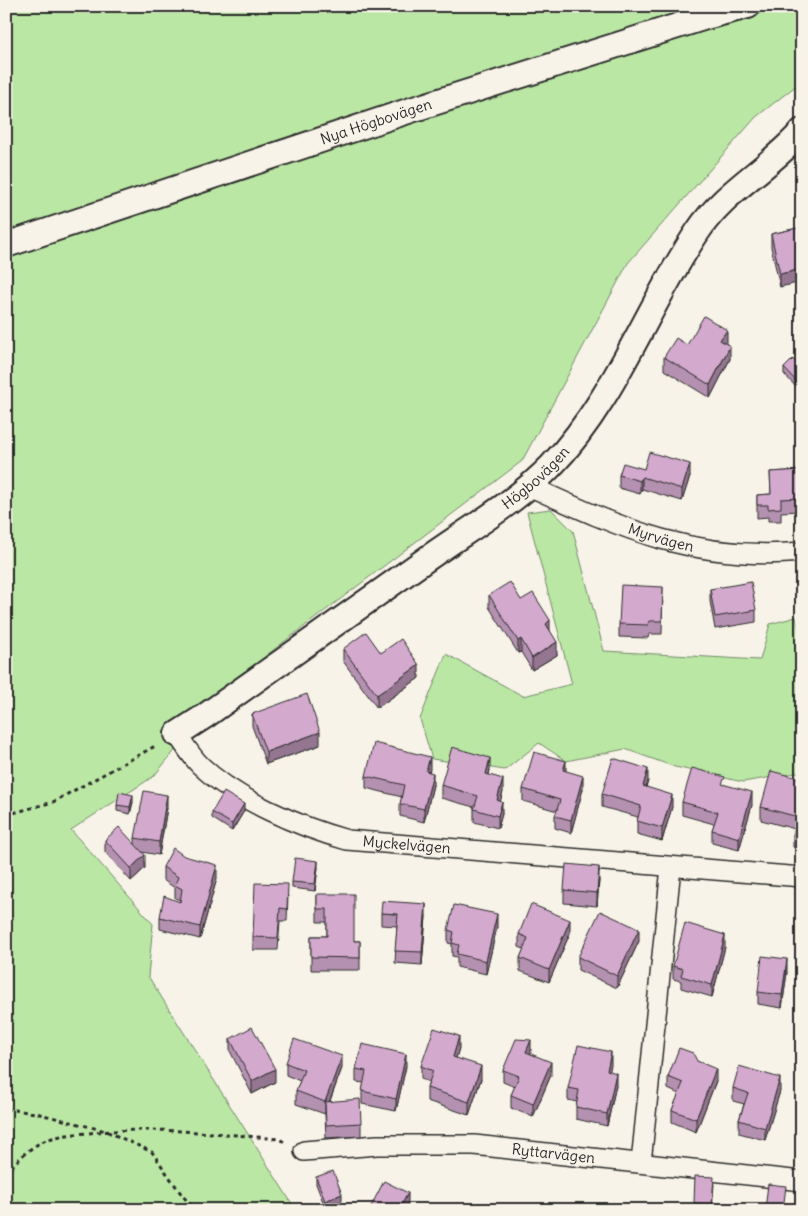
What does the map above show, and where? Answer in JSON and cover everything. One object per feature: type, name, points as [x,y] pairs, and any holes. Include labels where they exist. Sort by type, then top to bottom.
[{"type":"street","name":"Nya Högbovägen","points":[[6,245],[411,110],[706,17],[748,6]]},
{"type":"street","name":"Högbovägen","points":[[177,734],[528,486],[565,450],[606,393],[669,276],[699,230],[734,190],[788,147],[802,131]]},
{"type":"street","name":"Myrvägen","points":[[528,486],[578,509],[640,533],[688,547],[732,554],[802,552]]},
{"type":"street","name":"Myckelvägen","points":[[177,734],[199,764],[238,792],[304,825],[347,840],[802,876]]},
{"type":"street","points":[[641,1163],[671,867]]},
{"type":"street","name":"Ryttarvägen","points":[[304,1151],[377,1145],[474,1145],[802,1181]]},
{"type":"path","points":[[6,815],[53,802],[177,734]]},
{"type":"path","points":[[6,1109],[36,1113],[106,1131],[152,1152],[182,1196],[195,1210]]},
{"type":"path","points":[[6,1173],[20,1157],[42,1142],[60,1136],[106,1131],[187,1131],[278,1139],[304,1151]]},
{"type":"green space","points":[[6,6],[802,6],[802,81],[756,117],[628,263],[522,461],[230,683],[154,776],[71,830],[153,924],[148,976],[296,1210],[6,1210]]},
{"type":"green space","points":[[551,509],[573,531],[604,651],[760,660],[770,624],[796,617],[802,642],[802,772],[743,782],[675,767],[625,749],[566,761],[539,743],[505,770],[432,759],[420,719],[446,654],[523,696],[572,684],[527,512]]},
{"type":"building","points":[[802,227],[802,269],[780,274],[771,234]]},
{"type":"building","points":[[704,316],[727,330],[720,340],[730,346],[710,385],[664,357],[676,338],[687,345]]},
{"type":"building","points":[[793,359],[802,369],[802,376],[796,381],[784,368]]},
{"type":"building","points":[[649,452],[690,464],[682,489],[642,477],[640,481],[619,475],[623,463],[644,469]]},
{"type":"building","points":[[802,470],[802,498],[781,499],[781,508],[768,509],[768,505],[757,505],[757,495],[771,494],[770,472]]},
{"type":"building","points":[[510,582],[521,600],[533,593],[550,620],[546,624],[557,642],[532,658],[521,639],[518,641],[489,595]]},
{"type":"building","points":[[751,582],[756,610],[715,617],[710,589]]},
{"type":"building","points":[[621,585],[663,587],[662,621],[649,621],[648,625],[619,624]]},
{"type":"building","points":[[366,632],[381,653],[401,639],[419,665],[377,695],[343,649]]},
{"type":"building","points":[[307,694],[320,732],[266,752],[252,714]]},
{"type":"building","points":[[374,743],[430,757],[426,771],[433,773],[424,809],[400,804],[404,785],[366,776]]},
{"type":"building","points":[[452,747],[490,758],[486,774],[503,779],[497,800],[502,802],[498,816],[474,809],[478,796],[441,785]]},
{"type":"building","points":[[534,752],[566,761],[563,770],[583,776],[571,820],[555,816],[560,800],[523,789]]},
{"type":"building","points":[[613,758],[648,769],[643,786],[672,795],[662,828],[637,821],[641,806],[602,794]]},
{"type":"building","points":[[692,768],[725,777],[722,784],[752,792],[739,838],[712,830],[718,812],[682,802]]},
{"type":"building","points":[[771,771],[802,779],[802,837],[793,835],[798,817],[761,807]]},
{"type":"building","points":[[144,791],[167,795],[159,842],[135,838]]},
{"type":"building","points":[[119,792],[133,795],[130,807],[117,805]]},
{"type":"building","points":[[224,792],[244,804],[232,824],[212,812]]},
{"type":"building","points":[[119,827],[145,855],[131,868],[105,840]]},
{"type":"building","points":[[173,848],[184,856],[217,865],[200,927],[160,917],[164,896],[180,902],[182,889],[175,885],[178,877],[163,867]]},
{"type":"building","points":[[295,858],[318,861],[315,884],[292,882]]},
{"type":"building","points":[[566,864],[599,867],[597,893],[564,890]]},
{"type":"building","points":[[255,883],[288,884],[287,909],[280,908],[278,938],[253,937]]},
{"type":"building","points":[[317,894],[354,894],[354,941],[360,941],[360,958],[311,957],[311,936],[327,936],[327,909],[317,909]]},
{"type":"building","points":[[382,901],[426,904],[422,952],[395,951],[398,914],[381,913]]},
{"type":"building","points":[[531,904],[570,920],[549,970],[520,958],[528,938],[519,934]]},
{"type":"building","points":[[454,905],[497,914],[486,961],[457,954],[459,945],[452,943],[454,932],[448,930]]},
{"type":"building","points":[[600,911],[639,929],[617,976],[578,957]]},
{"type":"building","points":[[685,923],[725,935],[712,985],[681,976],[683,969],[673,966]]},
{"type":"building","points":[[762,956],[787,959],[782,995],[758,992]]},
{"type":"building","points":[[252,1027],[275,1069],[252,1081],[230,1039]]},
{"type":"building","points":[[434,1028],[459,1036],[453,1057],[481,1066],[469,1102],[427,1088],[433,1071],[421,1066]]},
{"type":"building","points":[[294,1039],[342,1056],[325,1102],[296,1091],[304,1070],[286,1063]]},
{"type":"building","points":[[516,1039],[531,1040],[526,1052],[551,1062],[533,1104],[511,1095],[519,1076],[503,1070]]},
{"type":"building","points":[[362,1044],[406,1054],[396,1099],[362,1091],[366,1071],[356,1069]]},
{"type":"building","points":[[578,1045],[611,1052],[607,1070],[616,1073],[607,1114],[576,1107],[579,1090],[568,1088]]},
{"type":"building","points":[[679,1048],[693,1053],[697,1061],[716,1069],[696,1119],[672,1110],[683,1083],[668,1077]]},
{"type":"building","points":[[739,1066],[780,1078],[765,1128],[739,1120],[748,1093],[733,1088]]},
{"type":"building","points":[[360,1099],[361,1123],[326,1125],[325,1102]]},
{"type":"building","points":[[333,1171],[342,1194],[325,1201],[316,1177]]},
{"type":"building","points":[[695,1176],[714,1177],[712,1204],[694,1203]]},
{"type":"building","points":[[384,1181],[408,1193],[399,1209],[401,1210],[369,1210]]},
{"type":"building","points":[[768,1184],[786,1186],[783,1210],[765,1210]]}]
